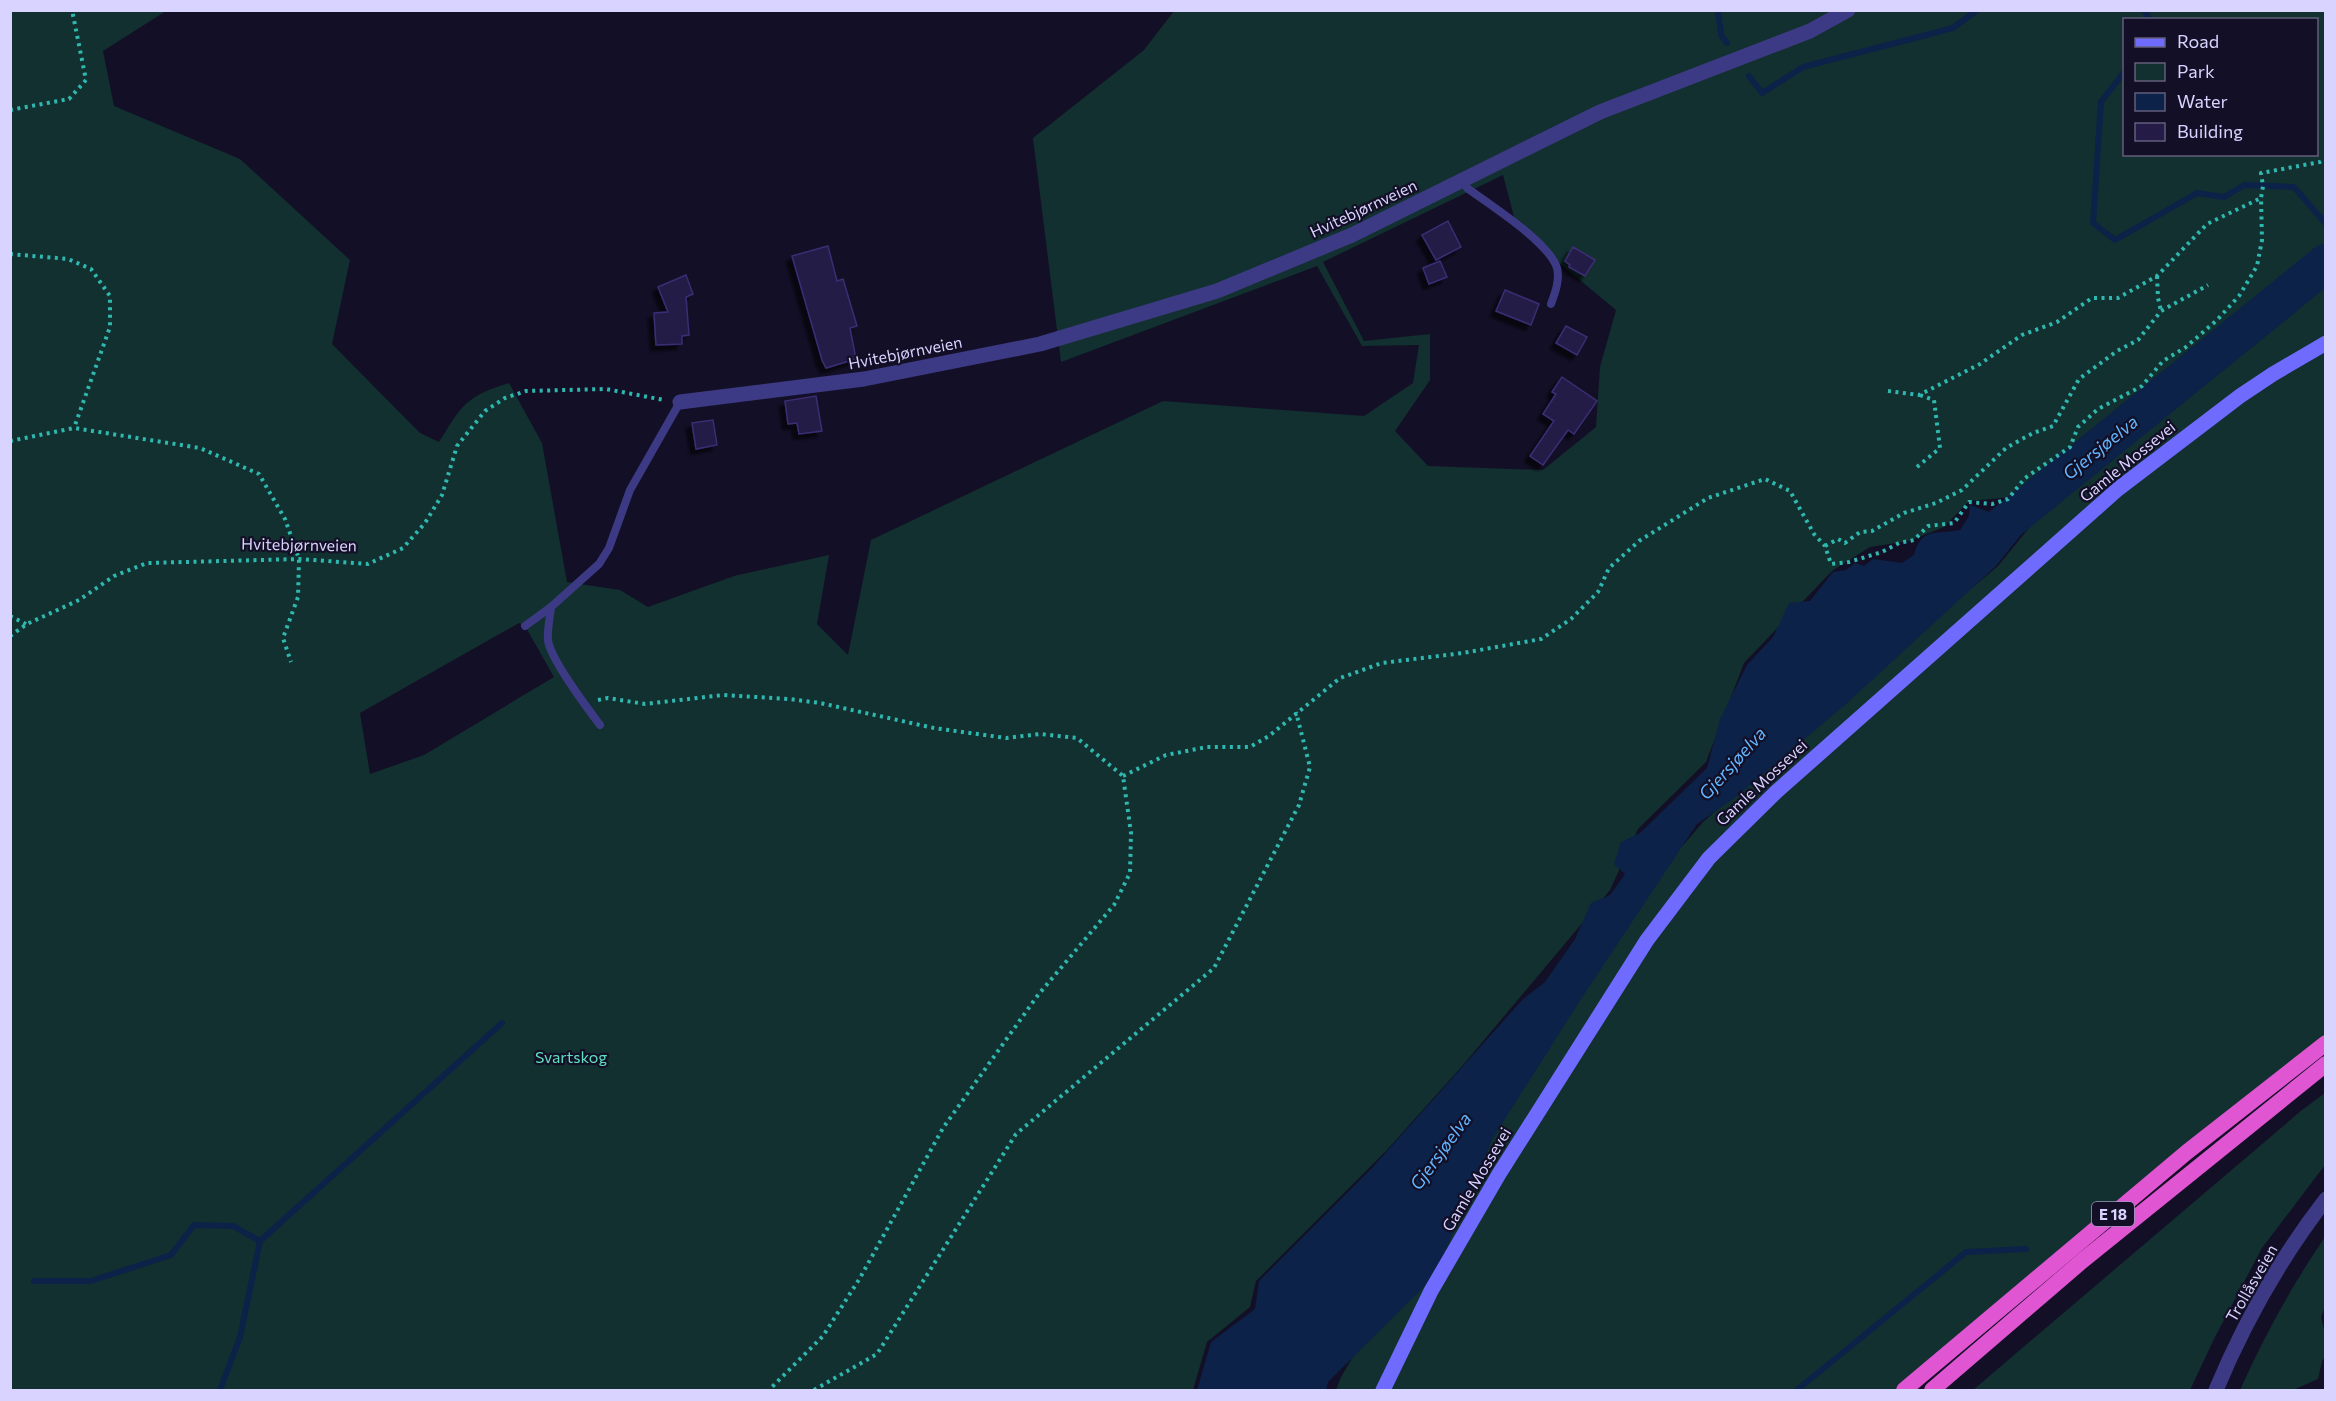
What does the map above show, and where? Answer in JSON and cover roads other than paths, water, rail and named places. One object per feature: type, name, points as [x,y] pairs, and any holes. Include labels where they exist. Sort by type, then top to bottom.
[{"type":"highway","name":"E 18","points":[[1904,1390],[2187,1152],[2325,1043]]},
{"type":"highway","name":"E 18","points":[[1932,1390],[2082,1261],[2325,1064]]},
{"type":"main road","name":"Gamle Mossevei","points":[[1383,1390],[1431,1291],[1499,1174],[1641,949],[1709,858],[1776,792],[2118,489],[2240,396],[2325,343]]},
{"type":"street","name":"Hvitebjørnveien","points":[[680,402],[864,379],[1040,344],[1217,291],[1352,235],[1600,112],[1810,31],[1848,10]]},
{"type":"street","name":"Trollåsveien","points":[[2216,1390],[2254,1311],[2289,1252],[2325,1199]]},
{"type":"lane","points":[[1462,181],[1467,188],[1530,234],[1549,253],[1558,276],[1551,304]]},
{"type":"lane","points":[[525,626],[551,607],[599,564],[609,548],[630,490],[680,402]]},
{"type":"lane","points":[[551,607],[548,642],[561,669],[600,725]]},
{"type":"water","points":[[1970,505],[1992,513],[2025,506],[2032,521],[1996,566],[1845,705],[1736,797],[1697,824],[1581,999],[1493,1138],[1435,1276],[1328,1382],[1326,1390],[1197,1390],[1211,1342],[1255,1309],[1259,1281],[1371,1169],[1523,999],[1545,982],[1575,939],[1591,903],[1610,895],[1625,874],[1614,864],[1621,842],[1640,833],[1707,768],[1720,719],[1747,665],[1773,637],[1789,603],[1810,601],[1833,572],[1846,570],[1855,563],[1864,566],[1873,559],[1902,563],[1914,555],[1917,546],[1926,536],[1937,532],[1960,530],[1969,516]]},
{"type":"waterway","points":[[1718,10],[1721,35],[1727,43]]},
{"type":"waterway","points":[[1749,76],[1762,93],[1803,67],[1953,28],[1977,10]]},
{"type":"waterway","points":[[2144,10],[2149,18]]},
{"type":"waterway","points":[[2123,73],[2101,102],[2093,223],[2115,240],[2197,193],[2224,197],[2244,185],[2294,187],[2326,224]]},
{"type":"waterway","name":"Gjersjøelva","points":[[1987,538],[2326,263]]},
{"type":"waterway","points":[[220,1390],[240,1337],[260,1241],[502,1023]]},
{"type":"waterway","points":[[34,1281],[91,1281],[171,1255],[194,1225],[233,1226],[260,1241]]},
{"type":"waterway","points":[[1797,1390],[1966,1252],[2026,1249]]},
{"type":"park label","name":"Svartskog","points":[[571,1056]]}]
